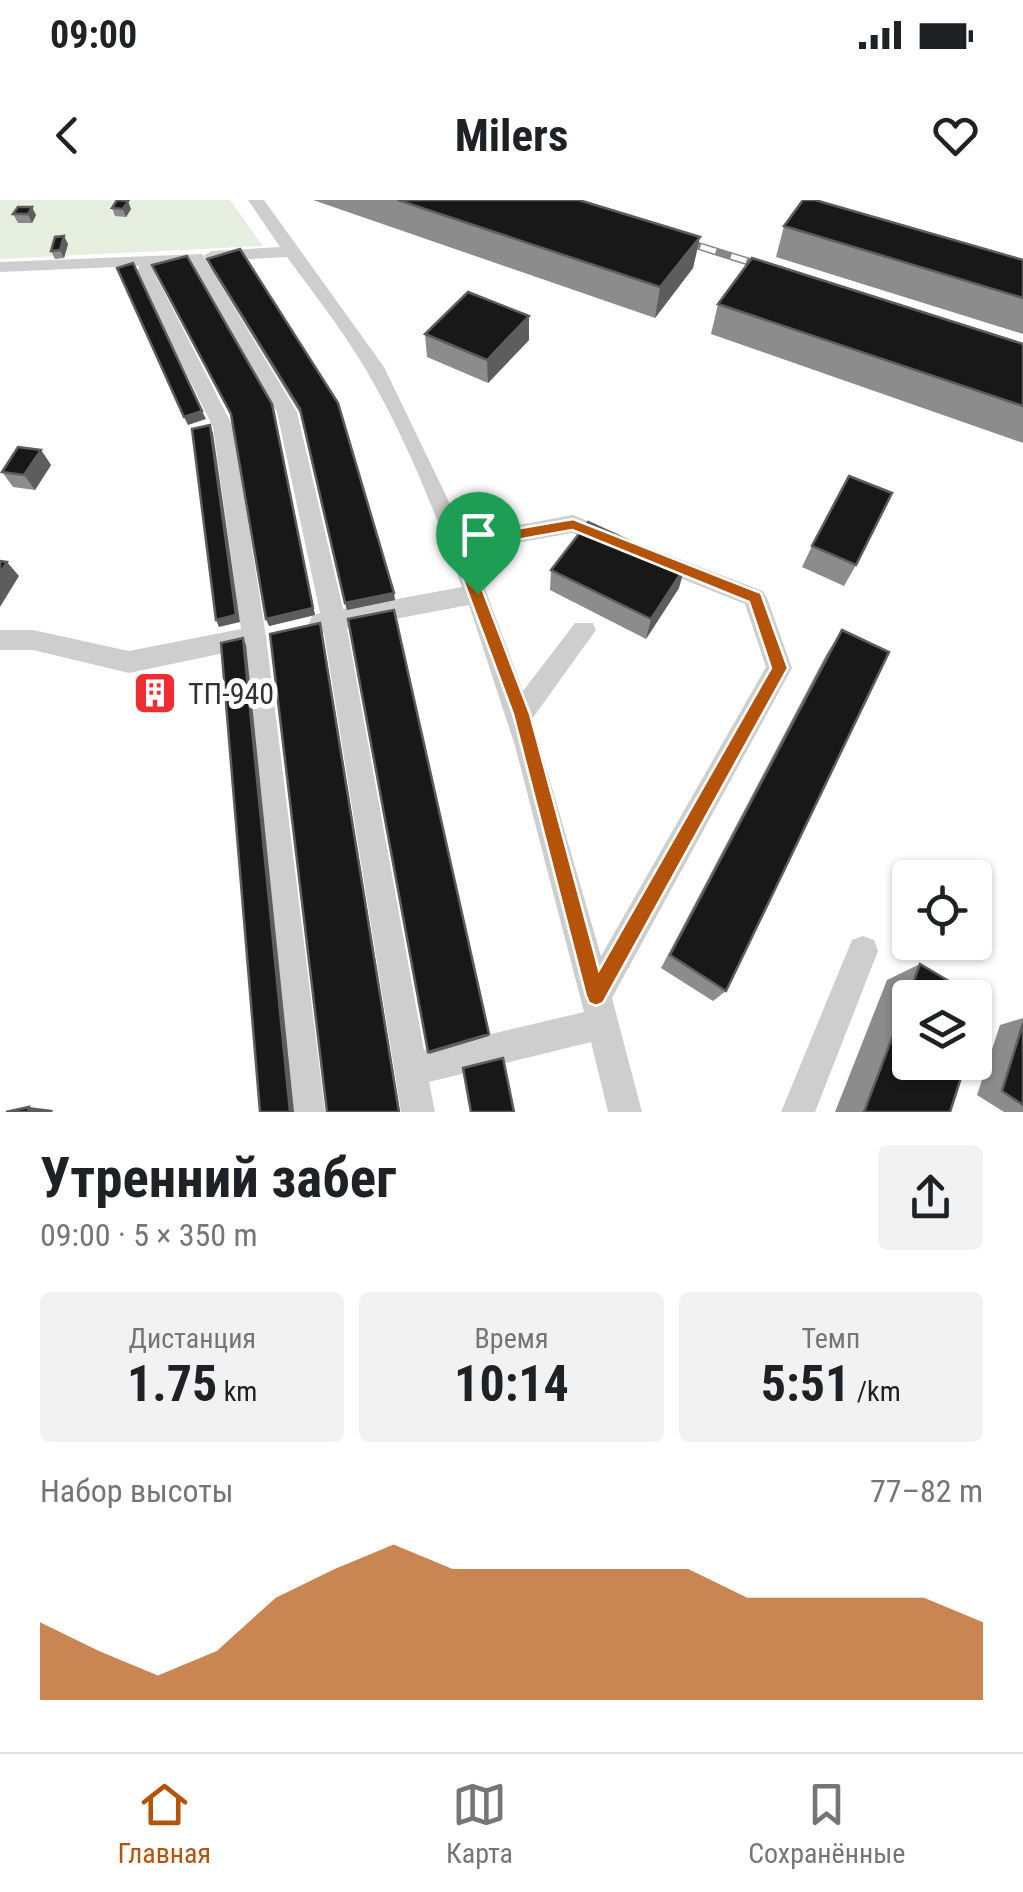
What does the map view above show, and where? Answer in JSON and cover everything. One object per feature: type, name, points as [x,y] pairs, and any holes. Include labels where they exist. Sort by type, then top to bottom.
[{"type":"street","points":[[256,200],[341,313],[388,392],[478,594],[521,714],[626,1112]]},
{"type":"street","points":[[0,268],[292,252]]},
{"type":"street","points":[[196,258],[287,412],[334,620],[418,1112]]},
{"type":"street","points":[[148,262],[146,274],[224,427],[254,637],[308,1112]]},
{"type":"street","points":[[411,1070],[600,1009],[780,668],[755,598],[573,524],[458,545]]},
{"type":"street","points":[[0,640],[32,640],[129,662],[478,594]]},
{"type":"street","points":[[521,714],[584,630]]},
{"type":"street","points":[[798,1112],[863,950]]},
{"type":"green space","points":[[0,200],[230,200],[263,246],[0,259]]},
{"type":"building","points":[[117,200],[128,201],[123,209],[112,208]]},
{"type":"building","points":[[398,200],[579,200],[700,237],[660,287]]},
{"type":"building","points":[[803,200],[815,200],[1023,260],[1023,298],[784,226]]},
{"type":"building","points":[[18,207],[32,207],[28,214],[13,214]]},
{"type":"building","points":[[64,236],[60,250],[51,251],[55,237]]},
{"type":"building","points":[[240,249],[338,403],[394,593],[345,603],[300,409],[207,259]]},
{"type":"building","points":[[187,256],[272,404],[313,608],[266,619],[231,414],[152,265]]},
{"type":"building","points":[[752,258],[1023,344],[1023,406],[718,304]]},
{"type":"building","points":[[133,263],[202,411],[184,417],[117,268]]},
{"type":"building","points":[[468,292],[529,316],[487,360],[425,334]]},
{"type":"building","points":[[210,425],[236,615],[216,620],[192,429]]},
{"type":"building","points":[[18,447],[41,450],[24,475],[2,472]]},
{"type":"building","points":[[849,476],[892,493],[856,565],[812,546]]},
{"type":"building","points":[[588,522],[685,567],[651,619],[551,570]]},
{"type":"building","points":[[394,610],[489,1034],[428,1052],[348,619]]},
{"type":"building","points":[[320,623],[399,1112],[327,1112],[270,634]]},
{"type":"building","points":[[842,630],[889,652],[726,991],[670,955]]},
{"type":"building","points":[[243,638],[290,1112],[260,1112],[221,643]]},
{"type":"building","points":[[157,680],[156,691],[143,692],[144,682]]},
{"type":"building","points":[[920,964],[947,980],[914,980]]},
{"type":"building","points":[[1023,1023],[1023,1105],[1002,1091]]},
{"type":"building","points":[[892,1038],[892,1080],[960,1080],[950,1112],[864,1112]]},
{"type":"building","points":[[503,1058],[514,1112],[471,1112],[463,1068]]},
{"type":"railway","points":[[670,237],[775,270]]},
{"type":"place","name":"ТП-940","points":[[155,693]]},
{"type":"route","points":[[573,524],[755,598],[780,668],[596,996],[521,714],[478,594],[458,545],[573,524]]}]
